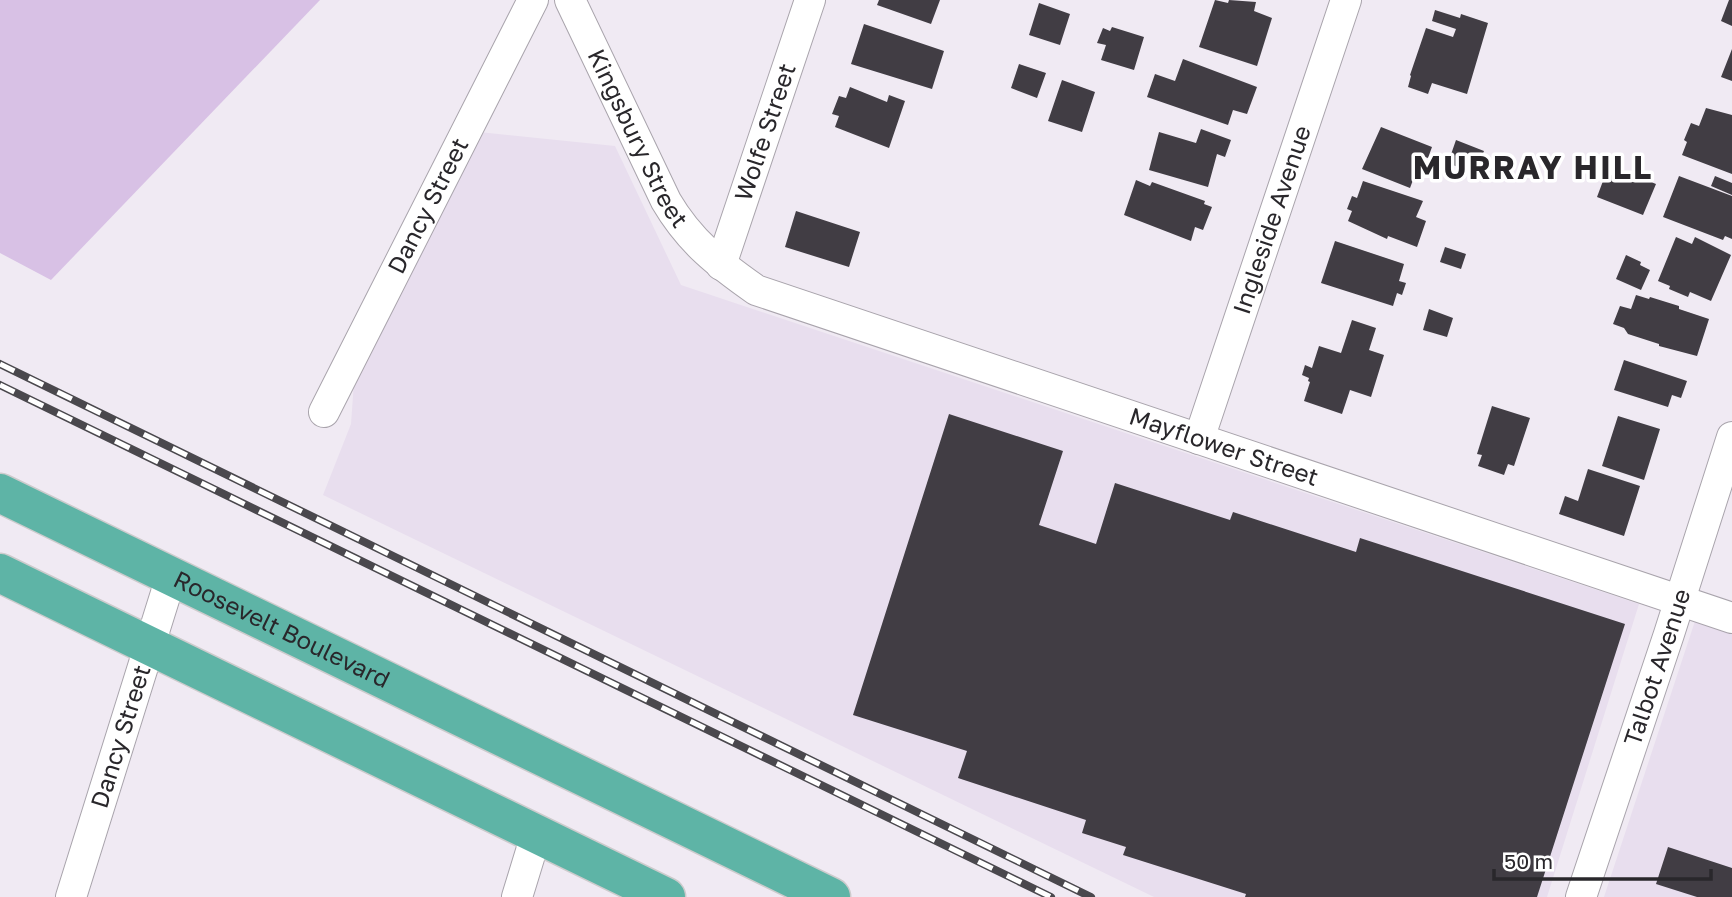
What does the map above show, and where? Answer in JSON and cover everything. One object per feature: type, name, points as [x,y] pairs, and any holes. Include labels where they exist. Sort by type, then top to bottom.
[{"type":"highway","name":"Roosevelt Boulevard","points":[[0,493],[563,768]]},
{"type":"highway","points":[[0,573],[666,897]]},
{"type":"highway","points":[[563,768],[801,897]]},
{"type":"highway","points":[[563,768],[831,897]]},
{"type":"highway","points":[[536,835],[641,897]]},
{"type":"street","name":"Dancy Street","points":[[324,412],[533,0]]},
{"type":"street","name":"Kingsbury Street","points":[[570,0],[676,219],[697,245],[721,265]]},
{"type":"street","name":"Wolfe Street","points":[[721,265],[810,0]]},
{"type":"street","name":"Ingleside Avenue","points":[[1199,439],[1346,0]]},
{"type":"street","name":"Mayflower Street","points":[[721,265],[766,296],[1732,618]]},
{"type":"street","name":"Talbot Avenue","points":[[1581,897],[1732,437]]},
{"type":"street","name":"Dancy Street","points":[[71,897],[171,577]]},
{"type":"street","points":[[517,897],[536,835]]},
{"type":"shaded area","points":[[0,0],[320,0],[51,280],[0,253]]},
{"type":"shaded area","points":[[479,132],[615,146],[681,285],[1639,604],[1547,897],[1154,897],[323,495],[351,424],[354,382]]},
{"type":"shaded area","points":[[1695,621],[1732,634],[1732,897],[1604,897]]},
{"type":"building","points":[[879,0],[940,0],[931,24],[877,5]]},
{"type":"building","points":[[1215,0],[1228,3],[1229,0],[1256,2],[1254,11],[1272,18],[1257,66],[1199,47]]},
{"type":"building","points":[[1729,0],[1732,0],[1732,26],[1721,21]]},
{"type":"building","points":[[1039,3],[1070,14],[1060,45],[1029,35]]},
{"type":"building","points":[[1435,10],[1460,18],[1461,14],[1488,23],[1467,94],[1432,83],[1428,94],[1408,87],[1426,28],[1453,37],[1456,29],[1432,21]]},
{"type":"building","points":[[864,24],[944,51],[932,89],[851,64]]},
{"type":"building","points":[[1112,27],[1144,37],[1134,70],[1101,60],[1106,45],[1097,43],[1103,28],[1110,31]]},
{"type":"building","points":[[1732,49],[1732,81],[1721,77]]},
{"type":"building","points":[[1183,59],[1257,87],[1247,114],[1233,110],[1228,125],[1147,97],[1155,74],[1175,81]]},
{"type":"building","points":[[1019,64],[1046,73],[1037,98],[1011,88]]},
{"type":"building","points":[[1062,80],[1095,92],[1082,132],[1048,121]]},
{"type":"building","points":[[850,87],[887,102],[889,95],[905,101],[889,148],[835,127],[839,116],[832,114],[839,96],[846,98]]},
{"type":"building","points":[[1706,108],[1732,115],[1732,174],[1682,155],[1687,142],[1684,140],[1691,123],[1699,126]]},
{"type":"building","points":[[1381,127],[1432,147],[1428,158],[1422,156],[1410,188],[1362,169]]},
{"type":"building","points":[[1201,129],[1231,140],[1225,157],[1217,154],[1208,187],[1149,170],[1159,132],[1196,143]]},
{"type":"building","points":[[1456,140],[1484,151],[1475,174],[1448,163]]},
{"type":"building","points":[[1621,170],[1656,184],[1643,215],[1597,197],[1606,173],[1618,178]]},
{"type":"building","points":[[1679,176],[1732,196],[1732,239],[1725,236],[1723,240],[1663,217]]},
{"type":"building","points":[[1715,176],[1732,183],[1732,195],[1711,186]]},
{"type":"building","points":[[1136,180],[1150,186],[1152,182],[1205,201],[1204,204],[1212,207],[1203,230],[1195,227],[1191,241],[1124,215]]},
{"type":"building","points":[[1363,181],[1423,201],[1416,217],[1426,221],[1417,247],[1388,236],[1387,239],[1348,221],[1352,211],[1347,209],[1352,196],[1357,198]]},
{"type":"building","points":[[796,211],[860,232],[849,267],[785,247]]},
{"type":"building","points":[[1676,237],[1692,244],[1695,237],[1731,255],[1711,301],[1690,292],[1688,297],[1658,281]]},
{"type":"building","points":[[1335,241],[1404,264],[1399,281],[1406,283],[1402,295],[1397,293],[1393,306],[1321,283]]},
{"type":"building","points":[[1445,247],[1466,254],[1461,269],[1440,262]]},
{"type":"building","points":[[1626,255],[1650,270],[1641,290],[1616,279]]},
{"type":"building","points":[[1636,295],[1679,306],[1679,309],[1709,319],[1697,356],[1659,346],[1628,334],[1624,328],[1613,324],[1620,306],[1631,309]]},
{"type":"building","points":[[1429,309],[1453,318],[1447,337],[1423,330]]},
{"type":"building","points":[[1352,320],[1376,328],[1369,350],[1384,355],[1371,397],[1350,390],[1342,414],[1304,401],[1310,382],[1309,378],[1302,375],[1305,365],[1312,368],[1319,346],[1341,353]]},
{"type":"building","points":[[1624,360],[1687,381],[1681,398],[1672,395],[1668,407],[1614,390]]},
{"type":"building","points":[[1492,406],[1530,418],[1514,466],[1508,464],[1504,475],[1478,466],[1482,455],[1477,454]]},
{"type":"building","points":[[949,414],[1063,451],[1039,525],[1096,544],[1115,483],[1230,520],[1233,512],[1356,552],[1360,538],[1625,624],[1537,897],[1245,897],[1246,894],[1123,855],[1126,847],[1082,833],[1086,820],[958,778],[967,751],[853,715]]},
{"type":"building","points":[[1618,416],[1660,429],[1644,480],[1602,466]]},
{"type":"building","points":[[1588,469],[1640,486],[1624,536],[1559,514],[1565,496],[1578,501]]},
{"type":"building","points":[[1668,847],[1732,868],[1732,897],[1697,897],[1656,884]]},
{"type":"railway","points":[[0,364],[1091,897]]},
{"type":"railway","points":[[0,385],[1051,897]]},
{"type":"district","name":"MURRAY HILL","points":[[1533,168]]}]
